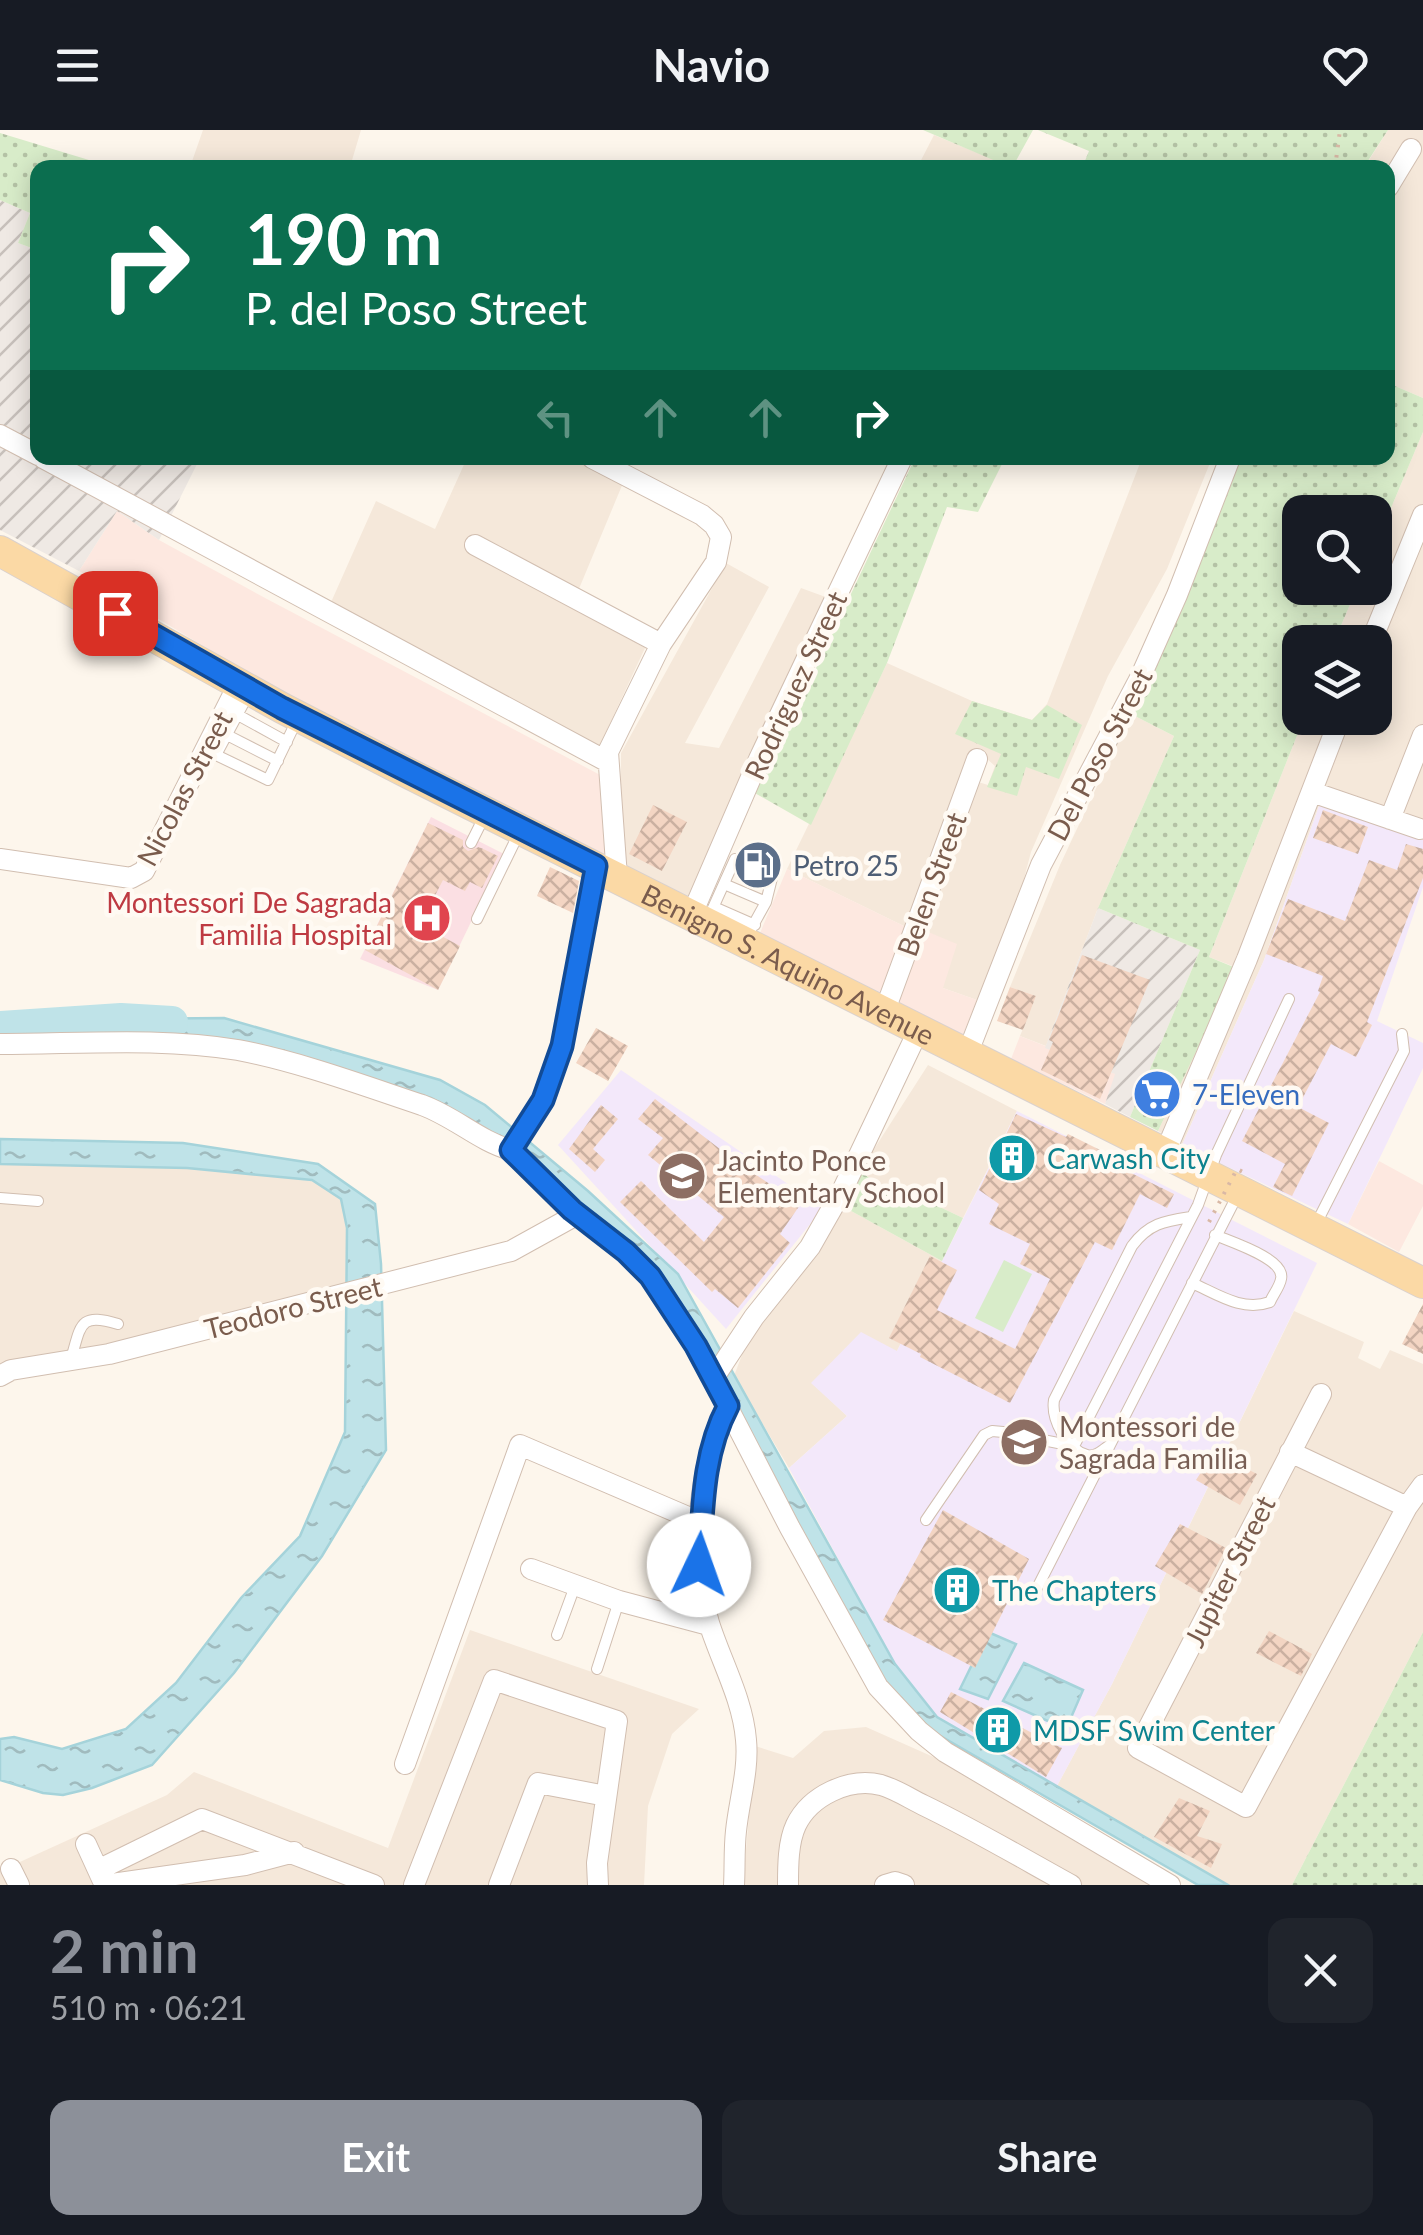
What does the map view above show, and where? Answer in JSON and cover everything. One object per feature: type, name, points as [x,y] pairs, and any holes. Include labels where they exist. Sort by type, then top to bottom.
[{"type":"main road","name":"Benigno S. Aquino Avenue","points":[[0,551],[293,729],[750,933],[919,1029],[1209,1174],[1242,1182],[1314,1229],[1423,1283]]},
{"type":"street","points":[[1395,176],[1412,149]]},
{"type":"street","points":[[0,434],[30,450]]},
{"type":"street","points":[[57,465],[608,762]]},
{"type":"street","points":[[511,1150],[543,1100],[562,1046],[606,871],[608,762],[612,741],[661,644],[716,562],[721,537],[714,524],[702,515],[606,465]]},
{"type":"street","name":"Rodriguez Street","points":[[704,914],[760,760],[899,465]]},
{"type":"street","name":"Del Poso Street","points":[[968,1052],[1041,865],[1140,678],[1227,465]]},
{"type":"street","points":[[1378,625],[1423,514]]},
{"type":"street","points":[[475,544],[661,644]]},
{"type":"street","name":"Nicolas Street","points":[[0,859],[131,878],[144,871],[242,696]]},
{"type":"street","points":[[1165,1153],[1248,960],[1334,735]]},
{"type":"street","points":[[1390,819],[1420,749]]},
{"type":"street","name":"Belen Street","points":[[885,1010],[977,758]]},
{"type":"street","points":[[1312,792],[1420,829]]},
{"type":"street","points":[[713,1379],[754,1316],[810,1246],[843,1189],[919,1029]]},
{"type":"street","points":[[0,1044],[183,1045],[236,1050],[428,1107],[511,1150],[650,1276],[696,1346],[878,1687],[918,1731],[971,1769],[1170,1885]]},
{"type":"street","name":"Teodoro Street","points":[[0,1376],[11,1370],[109,1354],[511,1252],[578,1214]]},
{"type":"street","name":"Jupiter Street","points":[[1321,1394],[1138,1748],[1246,1807],[1406,1506]]},
{"type":"street","points":[[728,1406],[714,1432],[708,1464],[699,1565],[709,1625],[746,1739],[734,1885]]},
{"type":"street","points":[[406,1764],[520,1445],[702,1523]]},
{"type":"street","points":[[1290,1452],[1406,1506],[1423,1486]]},
{"type":"street","points":[[531,1569],[620,1601],[709,1625]]},
{"type":"street","points":[[414,1885],[494,1680],[617,1722],[597,1863],[598,1885]]},
{"type":"street","points":[[499,1885],[538,1783],[606,1796]]},
{"type":"street","points":[[788,1885],[788,1859],[796,1825],[814,1801],[850,1784],[882,1786],[941,1813],[1071,1885]]},
{"type":"street","points":[[103,1880],[202,1819],[374,1885]]},
{"type":"street","points":[[86,1844],[103,1880]]},
{"type":"street","points":[[103,1880],[245,1866],[294,1852]]},
{"type":"street","points":[[885,1885],[904,1885]]},
{"type":"lane","points":[[242,696],[216,755],[268,780],[293,729]]},
{"type":"lane","points":[[227,735],[278,761]]},
{"type":"lane","points":[[471,843],[486,812]]},
{"type":"lane","points":[[477,920],[521,829]]},
{"type":"lane","points":[[704,914],[735,859],[773,874],[766,902],[750,933]]},
{"type":"lane","points":[[724,884],[766,902]]},
{"type":"lane","points":[[1074,1446],[1191,1217],[1289,999]]},
{"type":"lane","points":[[1314,1229],[1404,1052],[1402,1034]]},
{"type":"lane","points":[[1033,1596],[1242,1182]]},
{"type":"lane","points":[[0,1198],[38,1200]]},
{"type":"lane","points":[[1111,1444],[1096,1455],[1087,1455],[1074,1446],[1055,1422],[1054,1400],[1132,1246],[1157,1222],[1191,1217]]},
{"type":"lane","points":[[1192,1283],[1241,1304],[1257,1306],[1270,1302],[1276,1290],[1282,1277],[1273,1261],[1216,1235]]},
{"type":"lane","points":[[70,1360],[86,1320],[96,1317],[118,1324]]},
{"type":"lane","points":[[926,1520],[984,1435],[1003,1432],[1074,1446]]},
{"type":"lane","points":[[557,1635],[575,1586]]},
{"type":"lane","points":[[597,1668],[620,1601]]},
{"type":"path","points":[[1336,160],[1340,130]]},
{"type":"path","points":[[1209,1222],[1236,1169],[1242,1182]]},
{"type":"shaded area","points":[[203,130],[361,130],[352,160],[192,160]]},
{"type":"shaded area","points":[[1388,130],[1423,130],[1423,398],[1395,386],[1395,160],[1369,160]]},
{"type":"shaded area","points":[[934,135],[995,160],[921,160]]},
{"type":"shaded area","points":[[0,200],[30,213],[18,243],[30,247],[30,465],[196,465],[159,540],[117,511],[79,571],[0,530]]},
{"type":"shaded area","points":[[1423,432],[1423,840],[1319,806],[1264,960],[1182,1145],[1158,1131],[1235,967],[1209,957],[1297,735],[1392,735],[1392,625],[1341,625],[1350,605],[1392,605],[1392,506]]},
{"type":"shaded area","points":[[464,465],[591,465],[623,483],[576,596],[468,547],[645,648],[599,747],[328,609],[376,501],[435,529]]},
{"type":"shaded area","points":[[1139,465],[1209,465],[1167,569],[1108,676],[1031,852],[1004,955],[977,1000],[943,988],[921,929],[975,781],[988,785],[995,766],[978,751],[910,929],[787,869],[887,663],[972,701],[1032,720],[1047,704]]},
{"type":"shaded area","points":[[117,511],[159,540],[267,599],[604,777],[611,864],[296,702],[79,571]]},
{"type":"shaded area","points":[[726,563],[769,587],[685,743],[719,748],[801,588],[831,599],[689,898],[621,865],[621,753]]},
{"type":"shaded area","points":[[1131,714],[1174,736],[1098,908],[1046,1046],[1020,1036],[1036,996],[1010,987],[1060,865]]},
{"type":"shaded area","points":[[1319,806],[1423,840],[1423,887],[1377,1021],[1423,1043],[1423,1068],[1348,1224],[1182,1145],[1264,960]]},
{"type":"shaded area","name":"Montessori De Sagrada Familia Hospital","points":[[431,817],[504,854],[438,990],[360,959]]},
{"type":"shaded area","points":[[787,869],[910,929],[885,995],[760,933]]},
{"type":"shaded area","points":[[1098,908],[1200,950],[1130,1117],[1105,1104],[1115,1074],[1045,1048]]},
{"type":"shaded area","points":[[921,929],[957,944],[943,988],[977,1000],[962,1037],[892,1000]]},
{"type":"shaded area","points":[[1020,1036],[1116,1074],[1105,1104],[1011,1059]]},
{"type":"shaded area","points":[[928,1065],[1017,1111],[963,1218],[906,1191],[901,1201],[860,1171]]},
{"type":"shaded area","name":"Jacinto Ponce Elementary School","points":[[621,1070],[823,1208],[726,1329],[558,1145]]},
{"type":"shaded area","name":"Montessori de Sagrada Familia","points":[[1017,1111],[1317,1263],[1112,1684],[1057,1786],[937,1717],[895,1664],[789,1468],[847,1416],[811,1383],[861,1332],[897,1351]]},
{"type":"shaded area","points":[[1379,1161],[1423,1185],[1423,1206],[1399,1252],[1348,1224]]},
{"type":"shaded area","points":[[0,1164],[187,1168],[312,1180],[341,1199],[347,1228],[348,1284],[0,1371]]},
{"type":"shaded area","points":[[842,1206],[942,1261],[897,1351],[812,1383],[847,1416],[789,1468],[734,1376],[745,1347]]},
{"type":"shaded area","points":[[1294,1311],[1364,1342],[1358,1358],[1380,1369],[1390,1350],[1423,1364],[1423,1632],[1292,1885],[1228,1885],[1057,1786],[1112,1684]]},
{"type":"shaded area","points":[[470,1630],[699,1709],[672,1734],[648,1806],[644,1885],[0,1885],[0,1871],[167,1795],[194,1772],[388,1848]]},
{"type":"shaded area","points":[[866,1727],[938,1759],[1156,1885],[743,1885],[755,1746],[793,1758],[824,1731]]},
{"type":"green space","points":[[923,130],[1033,130],[1016,160],[993,160]]},
{"type":"green space","points":[[1038,130],[1388,130],[1369,160],[1085,160],[1089,151]]},
{"type":"green space","points":[[0,133],[89,160],[30,160],[30,213],[0,200]]},
{"type":"green space","points":[[30,213],[30,247],[18,243]]},
{"type":"green space","points":[[1395,386],[1423,398],[1423,432],[1392,506],[1392,495],[1282,495],[1282,605],[1350,605],[1341,625],[1282,625],[1282,735],[1297,735],[1209,957],[1236,968],[1158,1131],[1130,1117],[1200,950],[1098,908],[1174,736],[1131,714],[1234,465],[1395,465]]},
{"type":"green space","points":[[912,465],[1002,465],[978,512],[947,507],[887,663],[811,825],[753,792],[801,700]]},
{"type":"green space","points":[[972,701],[1032,720],[1047,705],[1082,725],[1059,779],[1026,767],[1017,796],[987,787],[1001,754],[955,734]]},
{"type":"green space","points":[[860,1171],[900,1201],[906,1191],[963,1218],[942,1261],[842,1206]]},
{"type":"green space","points":[[1004,1260],[1032,1274],[1003,1332],[975,1318]]},
{"type":"green space","points":[[1423,1632],[1423,1885],[1292,1885]]},
{"type":"water","points":[[224,1018],[440,1080],[485,1105],[588,1191],[678,1274],[895,1664],[937,1717],[1228,1885],[1198,1885],[925,1727],[888,1686],[696,1329],[580,1206],[520,1149],[431,1098],[290,1055],[0,1036],[0,1020]]},
{"type":"water","points":[[0,1139],[183,1143],[318,1164],[375,1204],[381,1264],[386,1450],[322,1556],[234,1673],[152,1765],[63,1795],[0,1780],[0,1739],[14,1737],[62,1749],[126,1729],[176,1683],[241,1598],[300,1536],[345,1432],[347,1228],[341,1199],[312,1180],[187,1168],[0,1164]]},
{"type":"water","points":[[988,1632],[1016,1644],[988,1699],[960,1689]]},
{"type":"water","points":[[1024,1663],[1083,1690],[1066,1729],[1003,1701]]},
{"type":"building","points":[[653,805],[687,822],[662,871],[629,854]]},
{"type":"building","points":[[1323,810],[1368,827],[1358,854],[1313,838]]},
{"type":"building","name":"Montessori De Sagrada Familia Hospital","points":[[428,823],[463,840],[468,851],[479,847],[498,856],[482,888],[470,882],[465,891],[443,880],[424,917],[432,931],[460,946],[438,990],[365,950]]},
{"type":"building","points":[[1406,844],[1423,849],[1423,878],[1367,1022],[1372,1025],[1356,1057],[1331,1044],[1298,1107],[1329,1123],[1292,1196],[1273,1187],[1285,1164],[1242,1141],[1320,992],[1323,976],[1266,954],[1288,899],[1345,921],[1369,860],[1397,870]]},
{"type":"building","points":[[550,867],[579,881],[573,913],[537,896]]},
{"type":"building","points":[[1082,955],[1150,980],[1100,1099],[1041,1070]]},
{"type":"building","points":[[1010,987],[1036,996],[1023,1030],[997,1021]]},
{"type":"building","points":[[596,1028],[628,1046],[608,1081],[576,1063]]},
{"type":"building","points":[[655,1099],[800,1205],[780,1234],[790,1243],[738,1308],[715,1289],[712,1292],[620,1202],[641,1181],[704,1242],[724,1217],[648,1155],[663,1138],[638,1119]]},
{"type":"building","points":[[601,1105],[618,1119],[593,1149],[605,1160],[595,1172],[569,1149]]},
{"type":"building","points":[[1016,1114],[1126,1163],[1123,1169],[1174,1194],[1167,1208],[1140,1194],[1112,1250],[1095,1242],[1010,1403],[889,1338],[930,1256],[957,1270],[937,1310],[1015,1349],[1050,1279],[1020,1264],[1030,1244],[989,1224],[999,1204],[979,1190]]},
{"type":"building","points":[[1423,1304],[1423,1354],[1402,1344]]},
{"type":"building","points":[[1214,1452],[1257,1474],[1240,1505],[1196,1480]]},
{"type":"building","name":"The Chapters","points":[[943,1510],[1029,1559],[975,1668],[883,1620]]},
{"type":"building","points":[[1180,1524],[1226,1548],[1202,1594],[1155,1566]]},
{"type":"building","points":[[1269,1631],[1312,1654],[1301,1676],[1256,1653]]},
{"type":"building","name":"MDSF Swim Center","points":[[951,1692],[1062,1748],[1046,1777],[940,1712]]},
{"type":"building","points":[[1179,1798],[1210,1811],[1197,1836],[1222,1844],[1211,1868],[1154,1837]]},
{"type":"waterway","points":[[0,1027],[121,1019],[172,1022]]},
{"type":"place","name":"Petro 25","points":[[758,865]]},
{"type":"place","name":"Montessori De Sagrada Familia Hospital","points":[[427,918]]},
{"type":"place","name":"7-Eleven","points":[[1157,1094]]},
{"type":"place","name":"Carwash City","points":[[1012,1158]]},
{"type":"place","name":"Jacinto Ponce Elementary School","points":[[682,1176]]},
{"type":"place","name":"Montessori de Sagrada Familia","points":[[1024,1442]]},
{"type":"place","name":"The Chapters","points":[[957,1590]]},
{"type":"place","name":"MDSF Swim Center","points":[[998,1730]]},
{"type":"route","points":[[115,613],[282,708],[596,866],[562,1046],[543,1100],[511,1150],[572,1210],[650,1276],[696,1346],[728,1406],[714,1432],[708,1464],[699,1565]]}]
